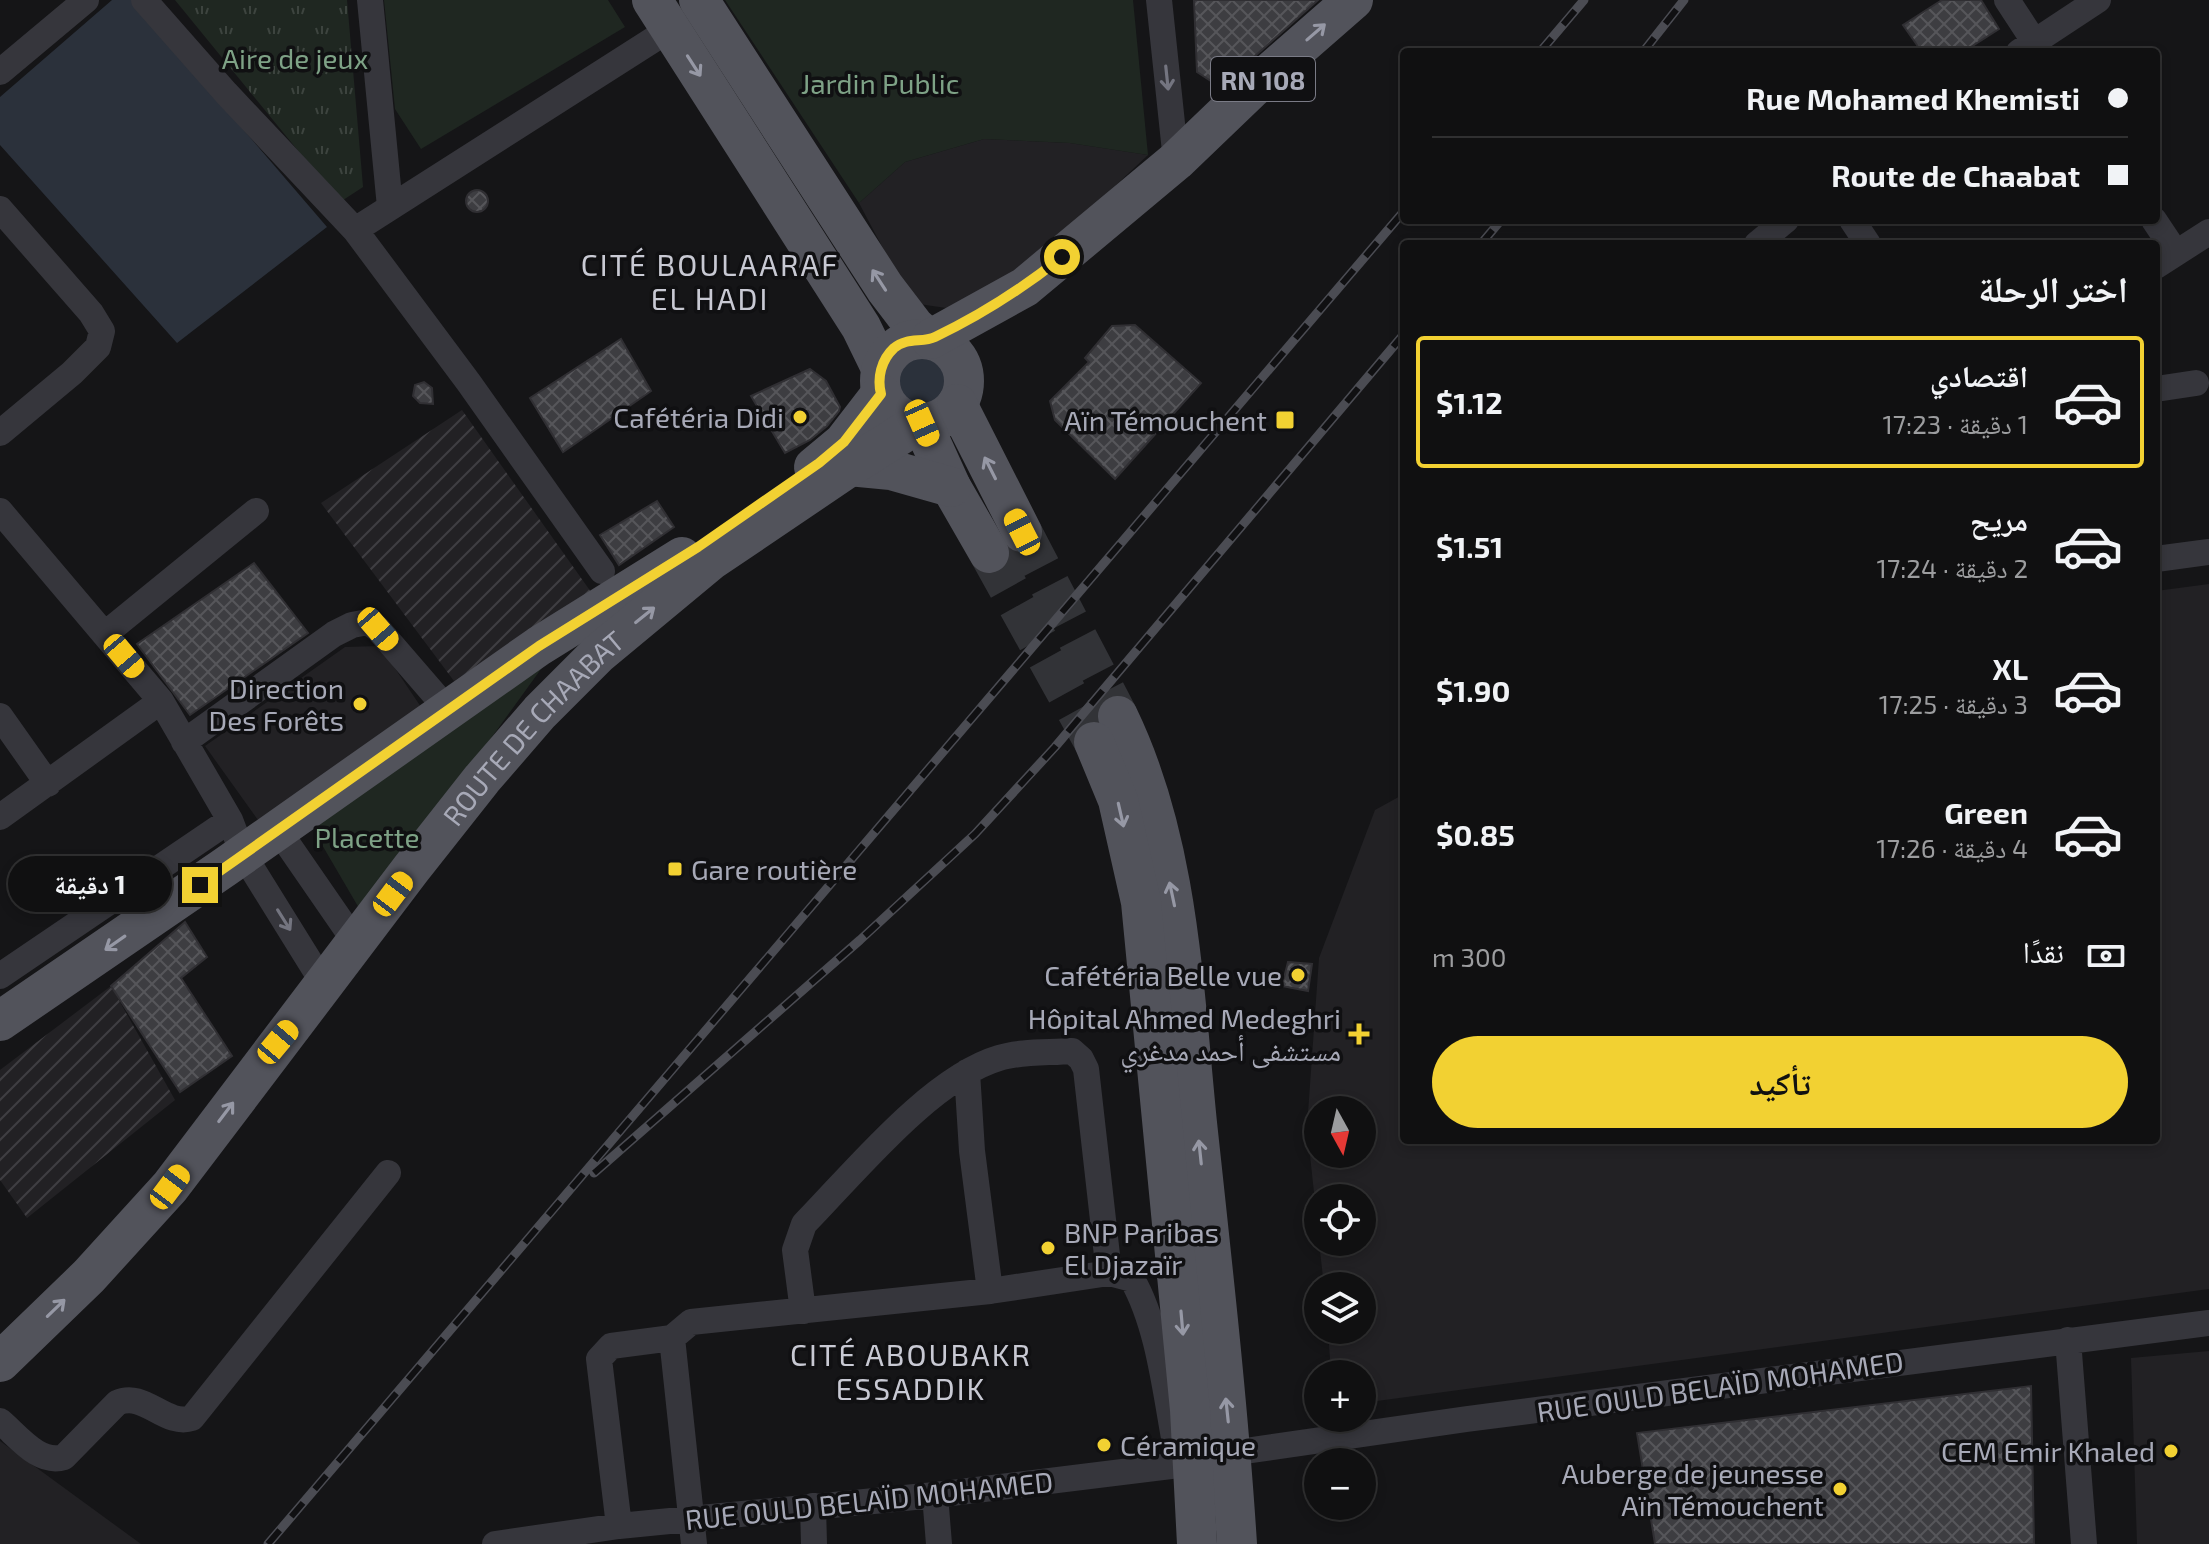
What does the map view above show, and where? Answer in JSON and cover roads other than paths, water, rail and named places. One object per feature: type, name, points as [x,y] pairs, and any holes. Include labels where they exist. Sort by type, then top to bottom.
[{"type":"main road","points":[[699,0],[885,288],[914,326],[951,350],[960,387],[1022,532]]},
{"type":"main road","name":"RN 108","points":[[930,339],[1025,287],[1176,161],[1250,90],[1353,0]]},
{"type":"main road","points":[[661,15],[861,327],[896,414],[921,423],[942,418],[992,326],[1025,287]]},
{"type":"main road","points":[[881,381],[895,348],[917,339],[930,339]]},
{"type":"main road","name":"ROUTE DE CHAABAT","points":[[0,1021],[236,837],[278,830],[539,646],[698,547],[819,463],[844,442],[881,381]]},
{"type":"main road","points":[[921,423],[951,487],[989,553]]},
{"type":"main road","name":"ROUTE DE CHAABAT","points":[[0,1362],[89,1276],[170,1187],[482,779],[540,712],[598,654],[710,561],[849,466],[921,423]]},
{"type":"main road","points":[[849,466],[912,474],[951,487]]},
{"type":"main road","points":[[1106,729],[1141,902],[1202,1461],[1197,1544]]},
{"type":"main road","points":[[1202,1461],[1237,1544]]},
{"type":"street","points":[[0,72],[86,0]]},
{"type":"street","points":[[144,0],[226,93],[355,230],[469,383],[602,571]]},
{"type":"street","points":[[370,0],[390,207]]},
{"type":"street","points":[[1159,0],[1176,161]]},
{"type":"street","points":[[2007,0],[2031,48],[2098,0]]},
{"type":"street","points":[[355,230],[661,15]]},
{"type":"street","points":[[0,209],[91,313],[102,331],[98,347],[0,433]]},
{"type":"street","points":[[1762,240],[1781,224]]},
{"type":"street","points":[[2155,224],[2166,259],[2209,232]]},
{"type":"street","points":[[2160,388],[2196,383]]},
{"type":"street","points":[[0,511],[161,701],[236,837],[325,986]]},
{"type":"street","points":[[105,634],[256,511]]},
{"type":"street","points":[[2160,558],[2209,552]]},
{"type":"street","points":[[184,742],[334,634],[352,625],[368,622],[378,629],[448,710]]},
{"type":"street","points":[[0,817],[161,701]]},
{"type":"street","points":[[0,716],[48,784]]},
{"type":"street","points":[[278,830],[356,943]]},
{"type":"street","points":[[0,976],[236,837]]},
{"type":"street","points":[[803,1311],[795,1250],[804,1224],[928,1098],[967,1072],[1000,1057],[1072,1051],[1081,1059],[1086,1069],[1109,1273]]},
{"type":"street","points":[[967,1072],[972,1151],[990,1291]]},
{"type":"street","points":[[0,1421],[45,1459],[55,1460],[64,1457],[117,1403],[126,1399],[135,1400],[175,1419],[183,1421],[192,1418],[388,1173]]},
{"type":"street","points":[[619,1526],[599,1359],[611,1346],[672,1338],[691,1322],[990,1291],[1109,1273],[1132,1279],[1140,1294],[1159,1358],[1202,1461]]},
{"type":"street","name":"RUE OULD BELAÏD MOHAMED","points":[[495,1544],[693,1517],[935,1495],[1202,1461],[2209,1323]]},
{"type":"street","points":[[672,1338],[694,1544]]},
{"type":"street","points":[[2068,1340],[2084,1544]]},
{"type":"street","points":[[935,1495],[939,1544]]},
{"type":"street","points":[[813,1506],[814,1544]]},
{"type":"tunnel","points":[[1022,532],[1118,716]]},
{"type":"tunnel","points":[[989,553],[1094,742]]},
{"type":"railway","points":[[1543,48],[1584,0]]},
{"type":"railway","points":[[1646,48],[1684,0]]},
{"type":"railway","points":[[268,1544],[1400,216]]},
{"type":"railway","points":[[1484,240],[1498,224]]},
{"type":"railway","points":[[594,1173],[860,940],[975,834],[1055,747],[1400,339]]},
{"type":"place","name":"Cafétéria Didi","points":[[800,417]]},
{"type":"place","name":"Aïn Témouchent","points":[[1285,420]]},
{"type":"place","name":"Direction Des Forêts","points":[[360,704]]},
{"type":"place","name":"Gare routière","points":[[675,869]]},
{"type":"place","name":"Cafétéria Belle vue","points":[[1298,975]]},
{"type":"place","name":"Hôpital Ahmed Medeghri مستشفى أحمد مدغري","points":[[1359,1034]]},
{"type":"place","name":"BNP Paribas El Djazaïr","points":[[1048,1248]]},
{"type":"place","name":"Céramique","points":[[1104,1445]]},
{"type":"place","name":"CEM Emir Khaled","points":[[2171,1451]]},
{"type":"place","name":"Auberge de jeunesse Aïn Témouchent","points":[[1840,1489]]},
{"type":"district","name":"CITÉ BOULAARAF EL HADI","points":[[710,281]]},
{"type":"district","name":"CITÉ ABOUBAKR ESSADDIK","points":[[911,1371]]},
{"type":"park label","name":"Aire de jeux","points":[[295,58]]},
{"type":"park label","name":"Jardin Public","points":[[880,83]]},
{"type":"park label","name":"Placette","points":[[367,837]]}]
